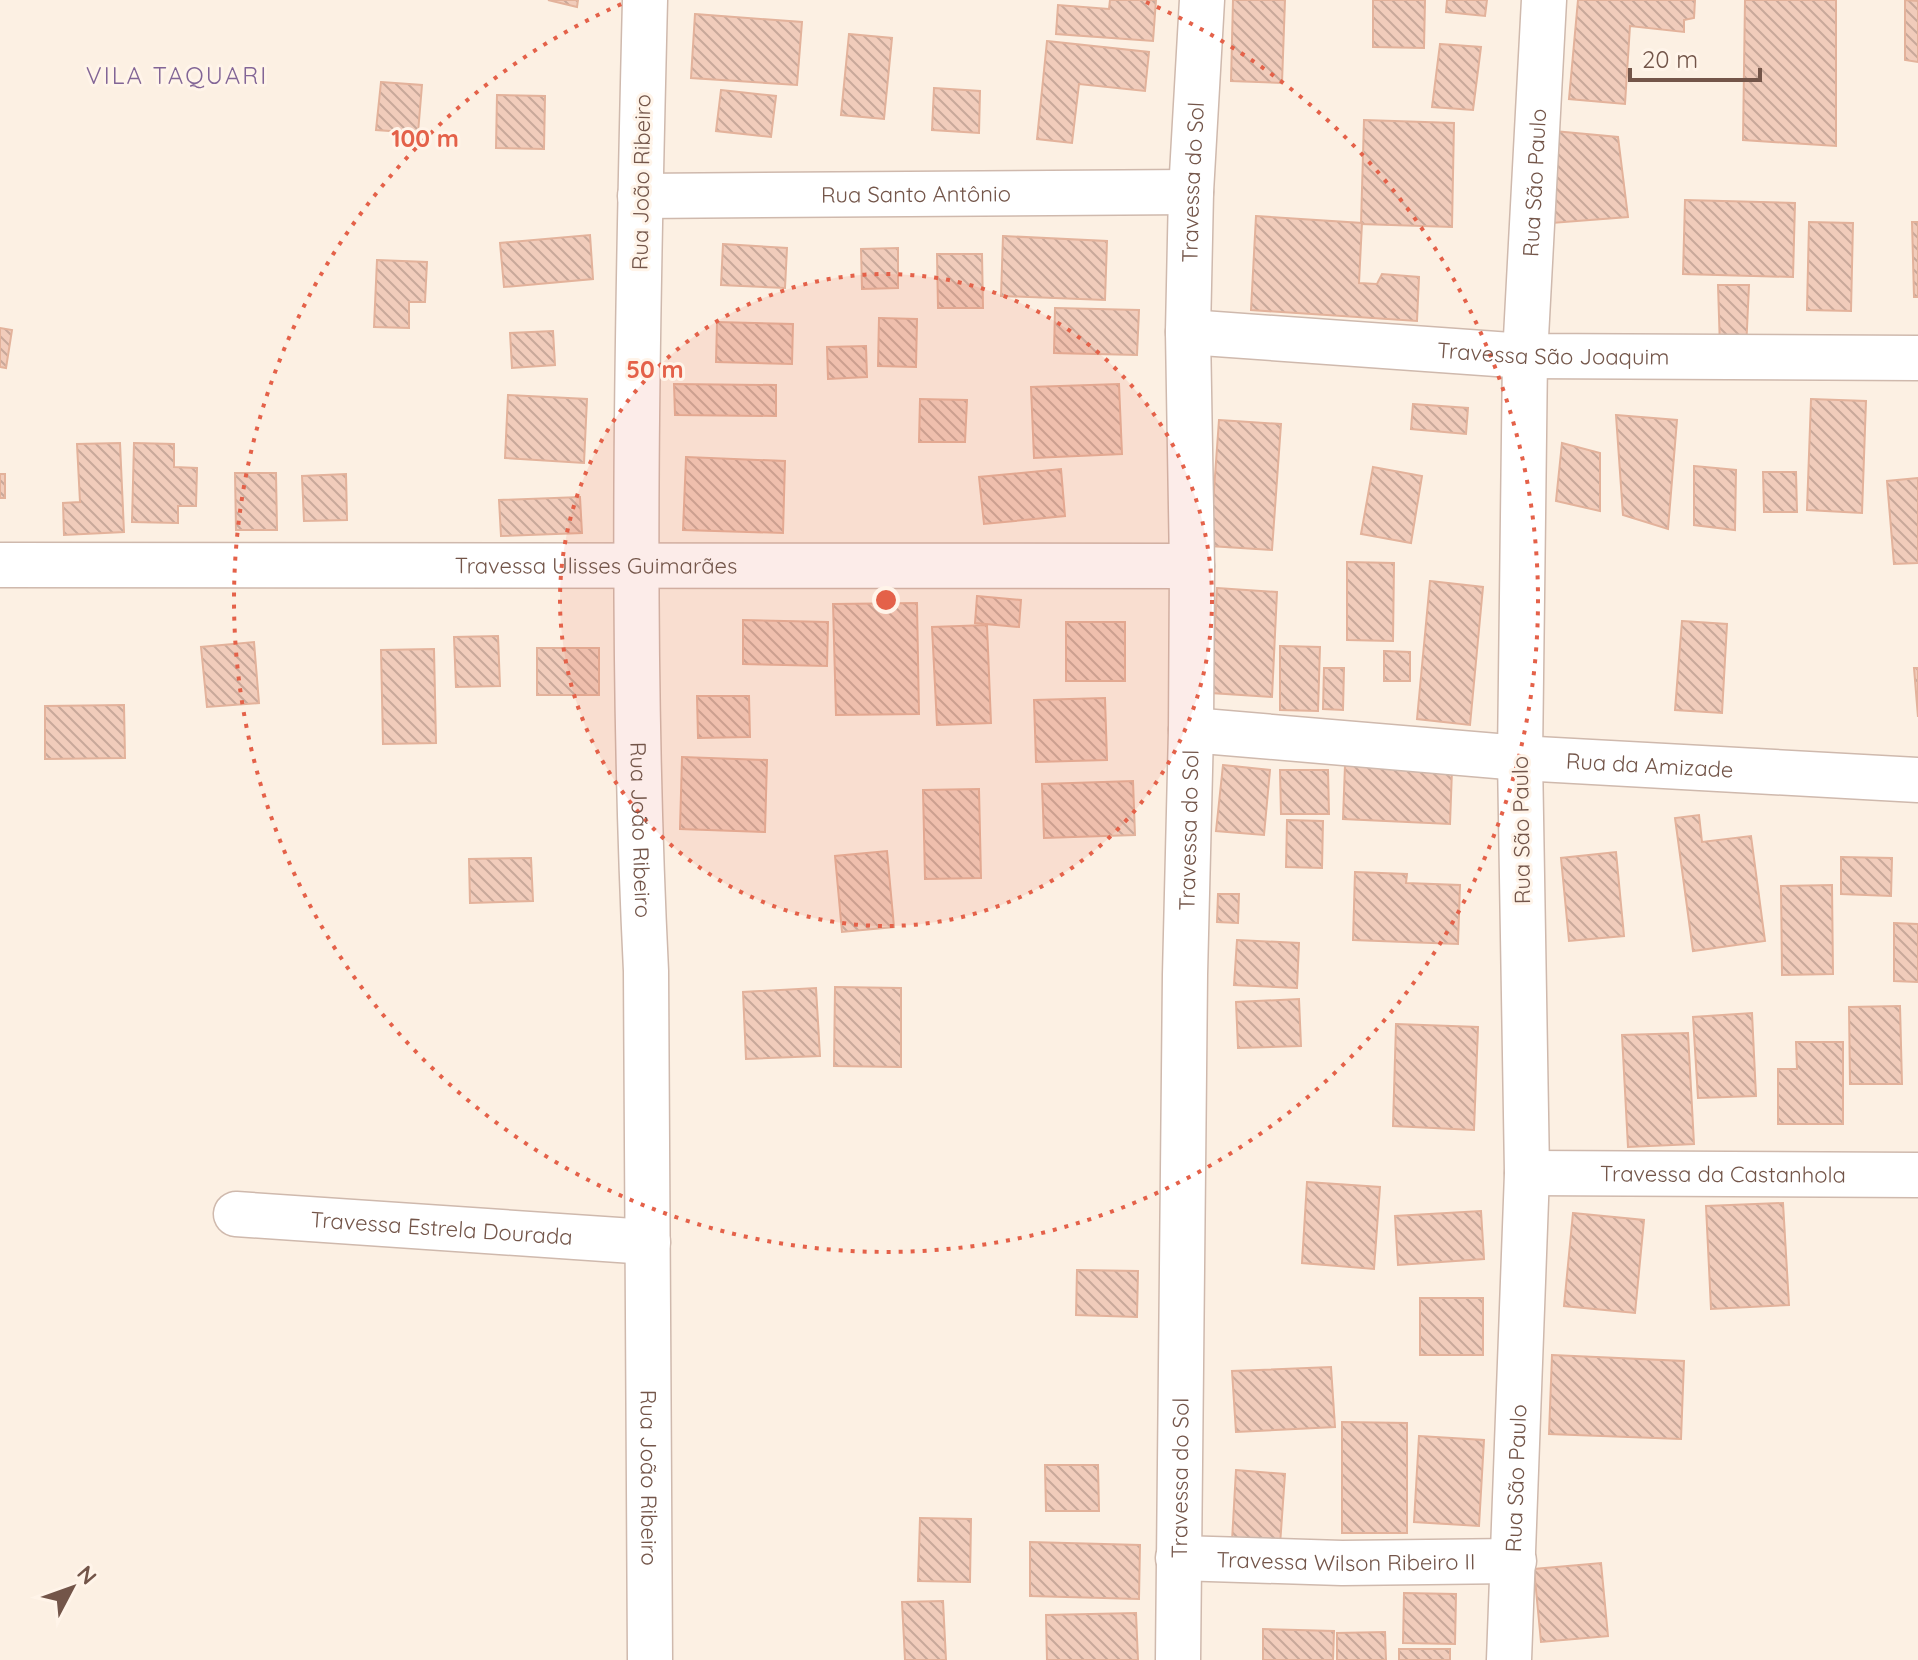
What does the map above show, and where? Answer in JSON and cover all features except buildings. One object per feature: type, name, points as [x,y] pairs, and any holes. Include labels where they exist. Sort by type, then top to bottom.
[{"type":"street","name":"Rua João Ribeiro","points":[[645,0],[637,567],[641,886],[646,971],[650,1660]]},
{"type":"street","name":"Travessa do Sol","points":[[1178,1660],[1191,730],[1188,332],[1191,192],[1202,0]]},
{"type":"street","name":"Rua São Paulo","points":[[1509,1660],[1527,1173],[1520,758],[1525,356],[1544,0]]},
{"type":"street","name":"Rua Santo Antônio","points":[[640,196],[1191,192]]},
{"type":"street","name":"Travessa São Joaquim","points":[[1188,332],[1525,356],[1918,358]]},
{"type":"street","name":"Travessa Ulisses Guimarães","points":[[0,565],[1192,566]]},
{"type":"street","name":"Rua da Amizade","points":[[1191,730],[1520,758],[1918,780]]},
{"type":"street","name":"Travessa da Castanhola","points":[[1527,1173],[1918,1175]]},
{"type":"street","name":"Travessa Estrela Dourada","points":[[236,1214],[648,1242]]},
{"type":"street","name":"Travessa Wilson Ribeiro II","points":[[1178,1558],[1342,1563],[1514,1561]]},
{"type":"district","name":"VILA TAQUARI","points":[[177,76]]}]
